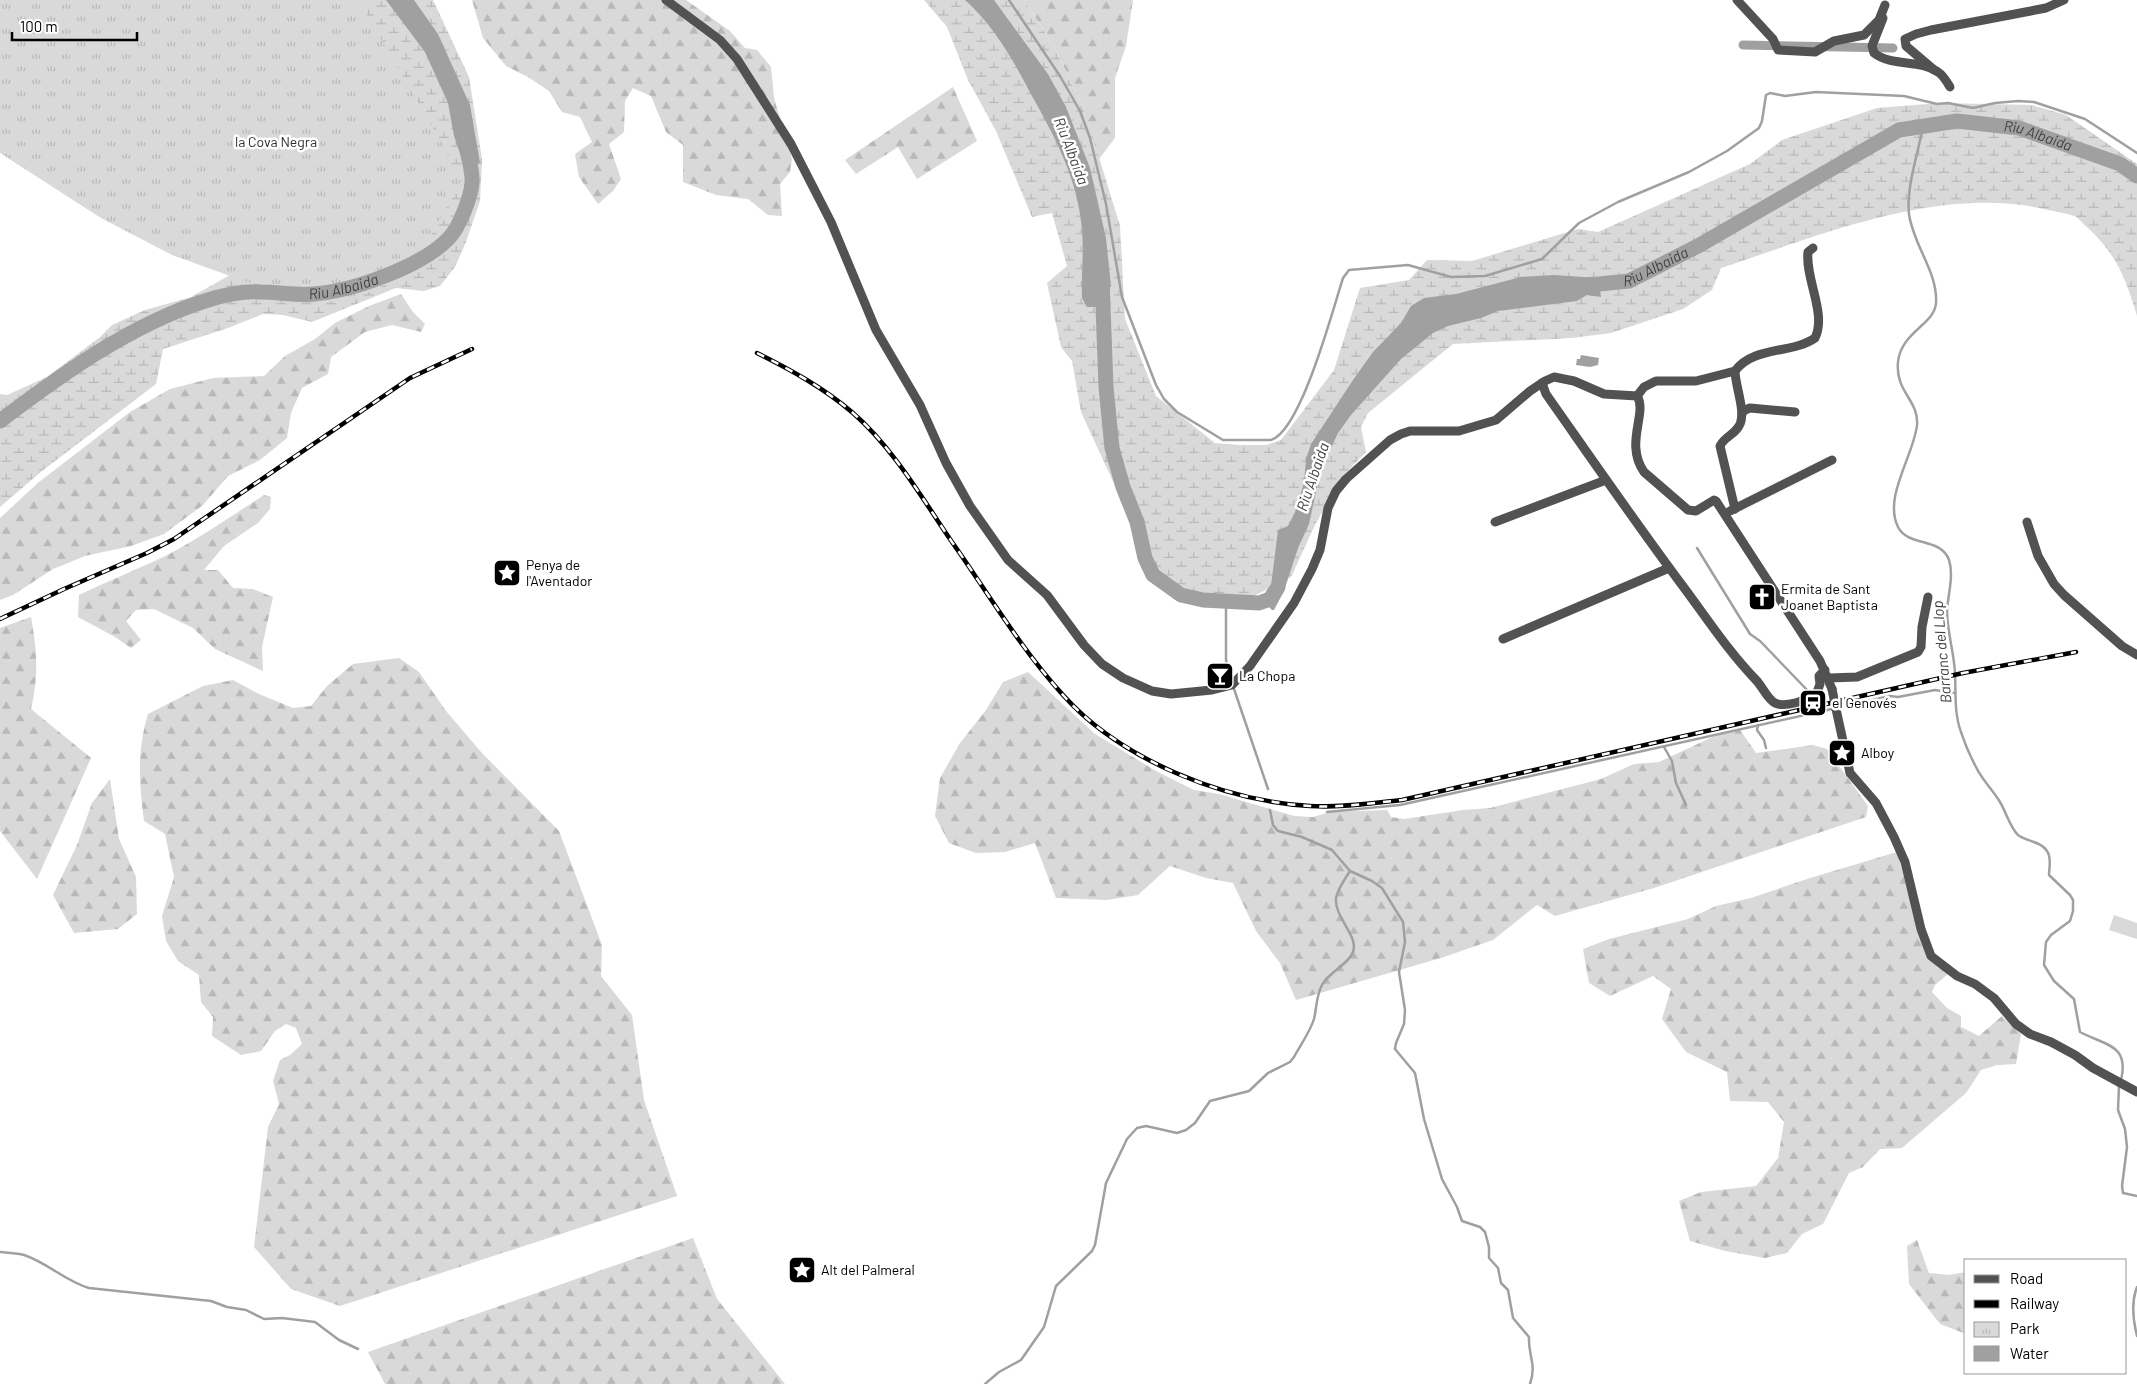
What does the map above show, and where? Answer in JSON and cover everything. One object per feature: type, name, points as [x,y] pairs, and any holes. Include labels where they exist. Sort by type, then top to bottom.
[{"type":"street","points":[[666,0],[720,40],[737,59],[791,144],[831,222],[881,341],[916,398],[946,463],[970,506],[1008,560],[1047,596],[1084,645],[1102,664],[1138,686],[1163,694],[1186,694],[1222,688],[1238,680],[1294,603],[1312,569],[1320,550],[1328,508],[1336,491],[1346,479],[1390,440],[1401,434],[1424,430],[1448,432],[1487,424],[1496,420],[1542,382],[1550,378],[1559,377],[1604,394],[1637,396]]},
{"type":"street","points":[[1737,0],[1773,39],[1778,50],[1815,52],[1834,40],[1864,35],[1879,20],[1885,2]]},
{"type":"street","points":[[1950,87],[1940,73],[1906,46],[1906,39],[1931,30],[2046,8],[2064,0]]},
{"type":"street","points":[[1885,2],[1882,21],[1872,50],[1884,58],[1933,69]]},
{"type":"street","points":[[1637,396],[1644,387],[1656,381],[1696,380],[1735,371],[1744,362],[1762,354],[1796,348],[1816,338],[1819,325],[1818,316],[1807,266],[1808,252],[1813,248]]},
{"type":"street","points":[[1735,371],[1742,413],[1740,425],[1722,440],[1720,446],[1735,508]]},
{"type":"street","points":[[1542,382],[1546,394],[1669,568],[1735,658],[1775,703],[1788,703],[1816,695],[1820,684],[1819,676],[1827,674],[1857,677],[1918,652],[1921,647],[1922,627],[1928,597]]},
{"type":"street","points":[[1637,396],[1640,405],[1635,444],[1636,459],[1644,472],[1688,510],[1696,511],[1714,500],[1716,501],[1827,674],[1850,773],[1876,804],[1894,837],[1904,862],[1921,930],[1932,956],[1957,976],[1975,984],[1994,998],[2016,1024],[2030,1034],[2067,1050],[2093,1068],[2137,1092]]},
{"type":"street","points":[[1742,413],[1750,408],[1795,412]]},
{"type":"street","points":[[1725,514],[1832,460]]},
{"type":"street","points":[[1495,522],[1606,480]]},
{"type":"street","points":[[2027,522],[2038,556],[2054,584],[2122,646],[2137,654]]},
{"type":"street","points":[[1503,639],[1669,568]]},
{"type":"green space","name":"la Cova Negra","points":[[0,0],[358,0],[442,143],[460,184],[417,260],[379,288],[342,304],[244,281],[172,255],[101,218],[0,153]]},
{"type":"green space","points":[[338,0],[433,0],[469,77],[482,159],[480,201],[455,267],[440,286],[424,291],[396,288],[312,322],[283,315],[263,314],[228,328],[163,349],[156,384],[42,471],[0,507],[0,394],[7,395],[47,377],[100,337],[112,325],[145,310],[191,297],[285,244]]},
{"type":"green space","points":[[472,0],[686,0],[730,31],[745,48],[757,50],[771,67],[774,98],[792,159],[790,172],[780,184],[782,216],[768,215],[748,199],[716,195],[683,182],[683,145],[666,132],[651,96],[633,88],[625,101],[624,132],[609,144],[621,179],[613,191],[598,204],[579,177],[575,154],[592,142],[580,117],[562,112],[549,91],[528,77],[506,66],[483,38]]},
{"type":"green space","points":[[924,0],[1024,0],[1055,48],[1083,107],[1091,131],[1120,226],[1125,319],[1156,396],[1215,443],[1266,445],[1281,440],[1334,370],[1360,288],[1409,280],[1427,260],[1472,261],[1578,229],[1598,232],[1750,164],[1782,140],[1877,108],[1940,103],[2032,105],[2066,115],[2137,164],[2137,316],[2129,290],[2113,258],[2098,238],[2078,218],[2071,215],[2008,204],[1966,203],[1924,208],[1840,228],[1721,268],[1712,290],[1683,309],[1611,333],[1572,338],[1453,344],[1368,413],[1361,427],[1366,452],[1340,479],[1315,525],[1291,577],[1246,600],[1187,594],[1157,570],[1128,514],[1081,412],[1072,361],[1061,347],[1047,283],[1067,266],[1052,213],[1032,217],[996,131],[968,80],[947,27]]},
{"type":"green space","points":[[1024,0],[1133,0],[1126,46],[1115,78],[1115,138],[1099,159],[1083,107],[1055,48]]},
{"type":"green space","points":[[953,87],[977,141],[917,179],[898,147],[856,174],[845,160]]},
{"type":"green space","points":[[401,294],[413,312],[425,324],[421,332],[392,325],[365,332],[331,357],[328,374],[302,388],[291,413],[287,438],[260,460],[228,476],[203,505],[164,534],[131,546],[85,556],[53,569],[13,595],[0,600],[0,518],[39,482],[130,412],[170,389],[213,378],[264,376],[285,356],[315,339],[335,323],[369,306]]},
{"type":"green space","points":[[264,495],[271,497],[270,509],[258,523],[224,546],[204,570],[218,570],[233,588],[253,589],[273,597],[262,647],[263,671],[215,649],[193,628],[154,609],[136,610],[126,621],[141,640],[131,648],[78,617],[79,595],[173,552],[213,529]]},
{"type":"green space","points":[[31,617],[36,663],[34,697],[31,709],[91,758],[37,879],[0,831],[0,628]]},
{"type":"green space","points":[[399,658],[419,672],[446,711],[482,753],[559,831],[602,945],[601,976],[632,1015],[644,1100],[677,1196],[340,1306],[291,1289],[254,1247],[268,1127],[279,1104],[273,1081],[280,1060],[290,1055],[302,1044],[296,1028],[286,1024],[275,1031],[261,1051],[241,1055],[212,1036],[213,1017],[201,1002],[199,975],[178,961],[166,941],[162,916],[174,877],[165,834],[144,821],[140,780],[142,741],[148,714],[203,686],[233,680],[259,694],[293,708],[311,706],[327,686],[353,664]]},
{"type":"green space","points":[[1028,672],[1095,734],[1156,771],[1194,790],[1219,794],[1294,816],[1313,817],[1330,812],[1387,810],[1391,817],[1404,819],[1490,808],[1601,779],[1634,764],[1659,762],[1719,734],[1740,730],[1756,753],[1813,745],[1827,749],[1868,806],[1866,817],[1654,888],[1555,916],[1537,905],[1493,940],[1441,958],[1296,1000],[1280,963],[1256,931],[1233,883],[1206,878],[1170,866],[1138,895],[1107,900],[1056,898],[1035,843],[1005,852],[976,853],[949,843],[935,816],[940,778],[960,743],[986,710],[1003,682]]},
{"type":"green space","points":[[110,779],[119,839],[136,877],[137,914],[118,929],[74,933],[53,895],[77,845],[92,803]]},
{"type":"green space","points":[[1897,852],[1923,946],[1948,974],[1935,985],[1932,992],[1947,1008],[1961,1016],[1961,1027],[1979,1036],[2002,1016],[2021,1034],[2016,1064],[1997,1065],[1981,1070],[1966,1093],[1902,1148],[1880,1149],[1863,1167],[1849,1173],[1823,1224],[1802,1234],[1787,1253],[1765,1258],[1725,1251],[1690,1241],[1679,1201],[1701,1192],[1756,1186],[1778,1158],[1784,1122],[1768,1102],[1730,1101],[1727,1072],[1686,1052],[1662,1019],[1671,989],[1653,976],[1610,996],[1589,983],[1583,949],[1609,939],[1688,919],[1716,906],[1751,898]]},
{"type":"green space","points":[[2114,915],[2137,923],[2137,939],[2109,930]]},
{"type":"green space","points":[[693,1238],[717,1299],[785,1384],[385,1384],[368,1352]]},
{"type":"green space","points":[[1917,1240],[1929,1273],[1949,1275],[1964,1272],[1964,1333],[1940,1324],[1909,1284],[1907,1246]]},
{"type":"water","points":[[386,0],[414,0],[438,34],[470,105],[480,163],[464,165],[454,136],[448,103],[425,52]]},
{"type":"water","points":[[965,0],[994,0],[1048,74],[1066,107],[1090,168],[1106,238],[1111,286],[1097,307],[1087,307],[1082,298],[1083,239],[1080,212],[1071,177],[1064,160],[1049,128],[1010,57],[985,21]]},
{"type":"water","points":[[1554,275],[1598,278],[1601,297],[1587,295],[1577,301],[1498,311],[1481,318],[1448,326],[1433,333],[1401,359],[1351,415],[1338,433],[1321,469],[1309,524],[1298,548],[1284,591],[1274,610],[1272,610],[1265,603],[1271,586],[1278,530],[1288,526],[1295,512],[1304,483],[1306,459],[1311,444],[1373,352],[1401,323],[1411,306],[1424,298],[1456,294],[1521,277]]},
{"type":"water","points":[[1581,355],[1599,358],[1598,365],[1590,367],[1576,365],[1577,359],[1580,359]]},
{"type":"waterway","points":[[1009,0],[1060,76],[1080,111],[1090,138],[1106,204],[1122,297],[1156,385],[1164,399],[1177,412],[1223,440],[1271,440],[1282,432],[1294,415],[1304,393],[1324,341],[1343,278],[1349,270],[1408,265],[1451,277],[1485,276],[1542,259],[1579,223],[1618,202],[1689,172],[1727,151],[1759,128],[1766,95],[1770,93],[1785,96],[1816,92],[1904,96],[1937,104],[1948,103],[1973,108],[1995,103],[2034,102],[2085,119],[2137,153]]},
{"type":"waterway","points":[[1743,45],[1893,48]]},
{"type":"waterway","name":"Riu Albaida","points":[[1579,286],[1629,281],[1698,246],[1899,130],[1957,121],[2019,128],[2120,164],[2137,176]]},
{"type":"waterway","name":"Barranc del Llop","points":[[1923,127],[1909,193],[1909,214],[1915,237],[1933,280],[1936,303],[1930,317],[1905,343],[1900,352],[1898,362],[1900,381],[1917,416],[1917,425],[1915,437],[1897,489],[1894,515],[1898,527],[1903,533],[1939,548],[1949,560],[1951,578],[1947,618],[1954,665],[1956,710],[1961,732],[1978,772],[2000,802],[2015,832],[2038,843],[2047,851],[2050,863],[2049,875],[2073,900],[2073,911],[2070,921],[2051,935],[2046,942],[2044,965],[2054,981],[2074,999],[2080,1032],[2106,1043],[2118,1052],[2122,1059],[2123,1068],[2121,1080]]},
{"type":"waterway","name":"Riu Albaida","points":[[0,421],[98,352],[150,323],[177,311],[212,299],[240,293],[308,294],[330,292],[386,275],[422,258],[449,238],[464,212],[472,183],[466,145]]},
{"type":"waterway","name":"Riu Albaida","points":[[1102,279],[1106,387],[1112,448],[1123,487],[1137,522],[1145,558],[1153,575],[1181,595],[1203,600],[1259,603],[1270,599],[1278,587]]},
{"type":"waterway","points":[[1697,548],[1750,634],[1760,641],[1810,693]]},
{"type":"waterway","points":[[1226,601],[1226,660],[1231,681]]},
{"type":"waterway","points":[[1233,686],[1268,789]]},
{"type":"waterway","points":[[1327,812],[1400,805],[1890,696],[1898,697],[1935,690],[1955,693]]},
{"type":"waterway","points":[[1758,725],[1757,730],[1764,740],[1766,748]]},
{"type":"waterway","points":[[1664,747],[1672,761],[1676,783],[1686,805]]},
{"type":"waterway","points":[[1270,810],[1273,825],[1278,831],[1302,837],[1332,850],[1350,871],[1382,888],[1403,922],[1405,942],[1399,972],[1405,1010],[1404,1024],[1395,1049],[1415,1073],[1424,1119],[1442,1179],[1457,1207],[1462,1221],[1480,1227],[1485,1232],[1489,1247],[1489,1258],[1498,1268],[1501,1283],[1508,1290],[1513,1318],[1529,1337],[1533,1371],[1530,1384]]},
{"type":"waterway","points":[[985,1384],[999,1372],[1021,1360],[1044,1327],[1056,1286],[1092,1251],[1095,1245],[1106,1183],[1127,1139],[1137,1128],[1146,1126],[1177,1133],[1186,1130],[1195,1123],[1210,1101],[1249,1091],[1268,1073],[1290,1062],[1294,1057],[1312,1024],[1322,985],[1353,952],[1353,939],[1336,905],[1336,898],[1340,887],[1350,871]]},
{"type":"waterway","name":"Barranc del Llop","points":[[2119,1086],[2118,1110],[2125,1129],[2127,1147],[2122,1186],[2123,1193],[2137,1196]]},
{"type":"waterway","points":[[0,1252],[21,1254],[33,1258],[72,1281],[89,1288],[211,1301],[227,1307],[246,1310],[264,1319],[282,1318],[315,1322],[339,1340],[358,1349]]},
{"type":"waterway","name":"Barranc del Llop","points":[[2137,1287],[2133,1311],[2137,1336]]},
{"type":"railway","points":[[0,619],[174,539],[410,378],[472,349]]},
{"type":"railway","points":[[757,353],[831,395],[868,427],[906,474],[1033,659],[1063,695],[1087,718],[1114,739],[1144,757],[1176,773],[1209,786],[1243,796],[1310,806],[1356,805],[1402,800],[1963,673],[2076,652]]},
{"type":"place","name":"Penya de l'Aventador","points":[[507,573]]},
{"type":"place","name":"Ermita de Sant Joanet Baptista","points":[[1762,597]]},
{"type":"place","name":"La Chopa","points":[[1220,676]]},
{"type":"place","name":"el Genovés","points":[[1813,703]]},
{"type":"place","name":"Alboy","points":[[1842,753]]},
{"type":"place","name":"Alt del Palmeral","points":[[802,1270]]}]
